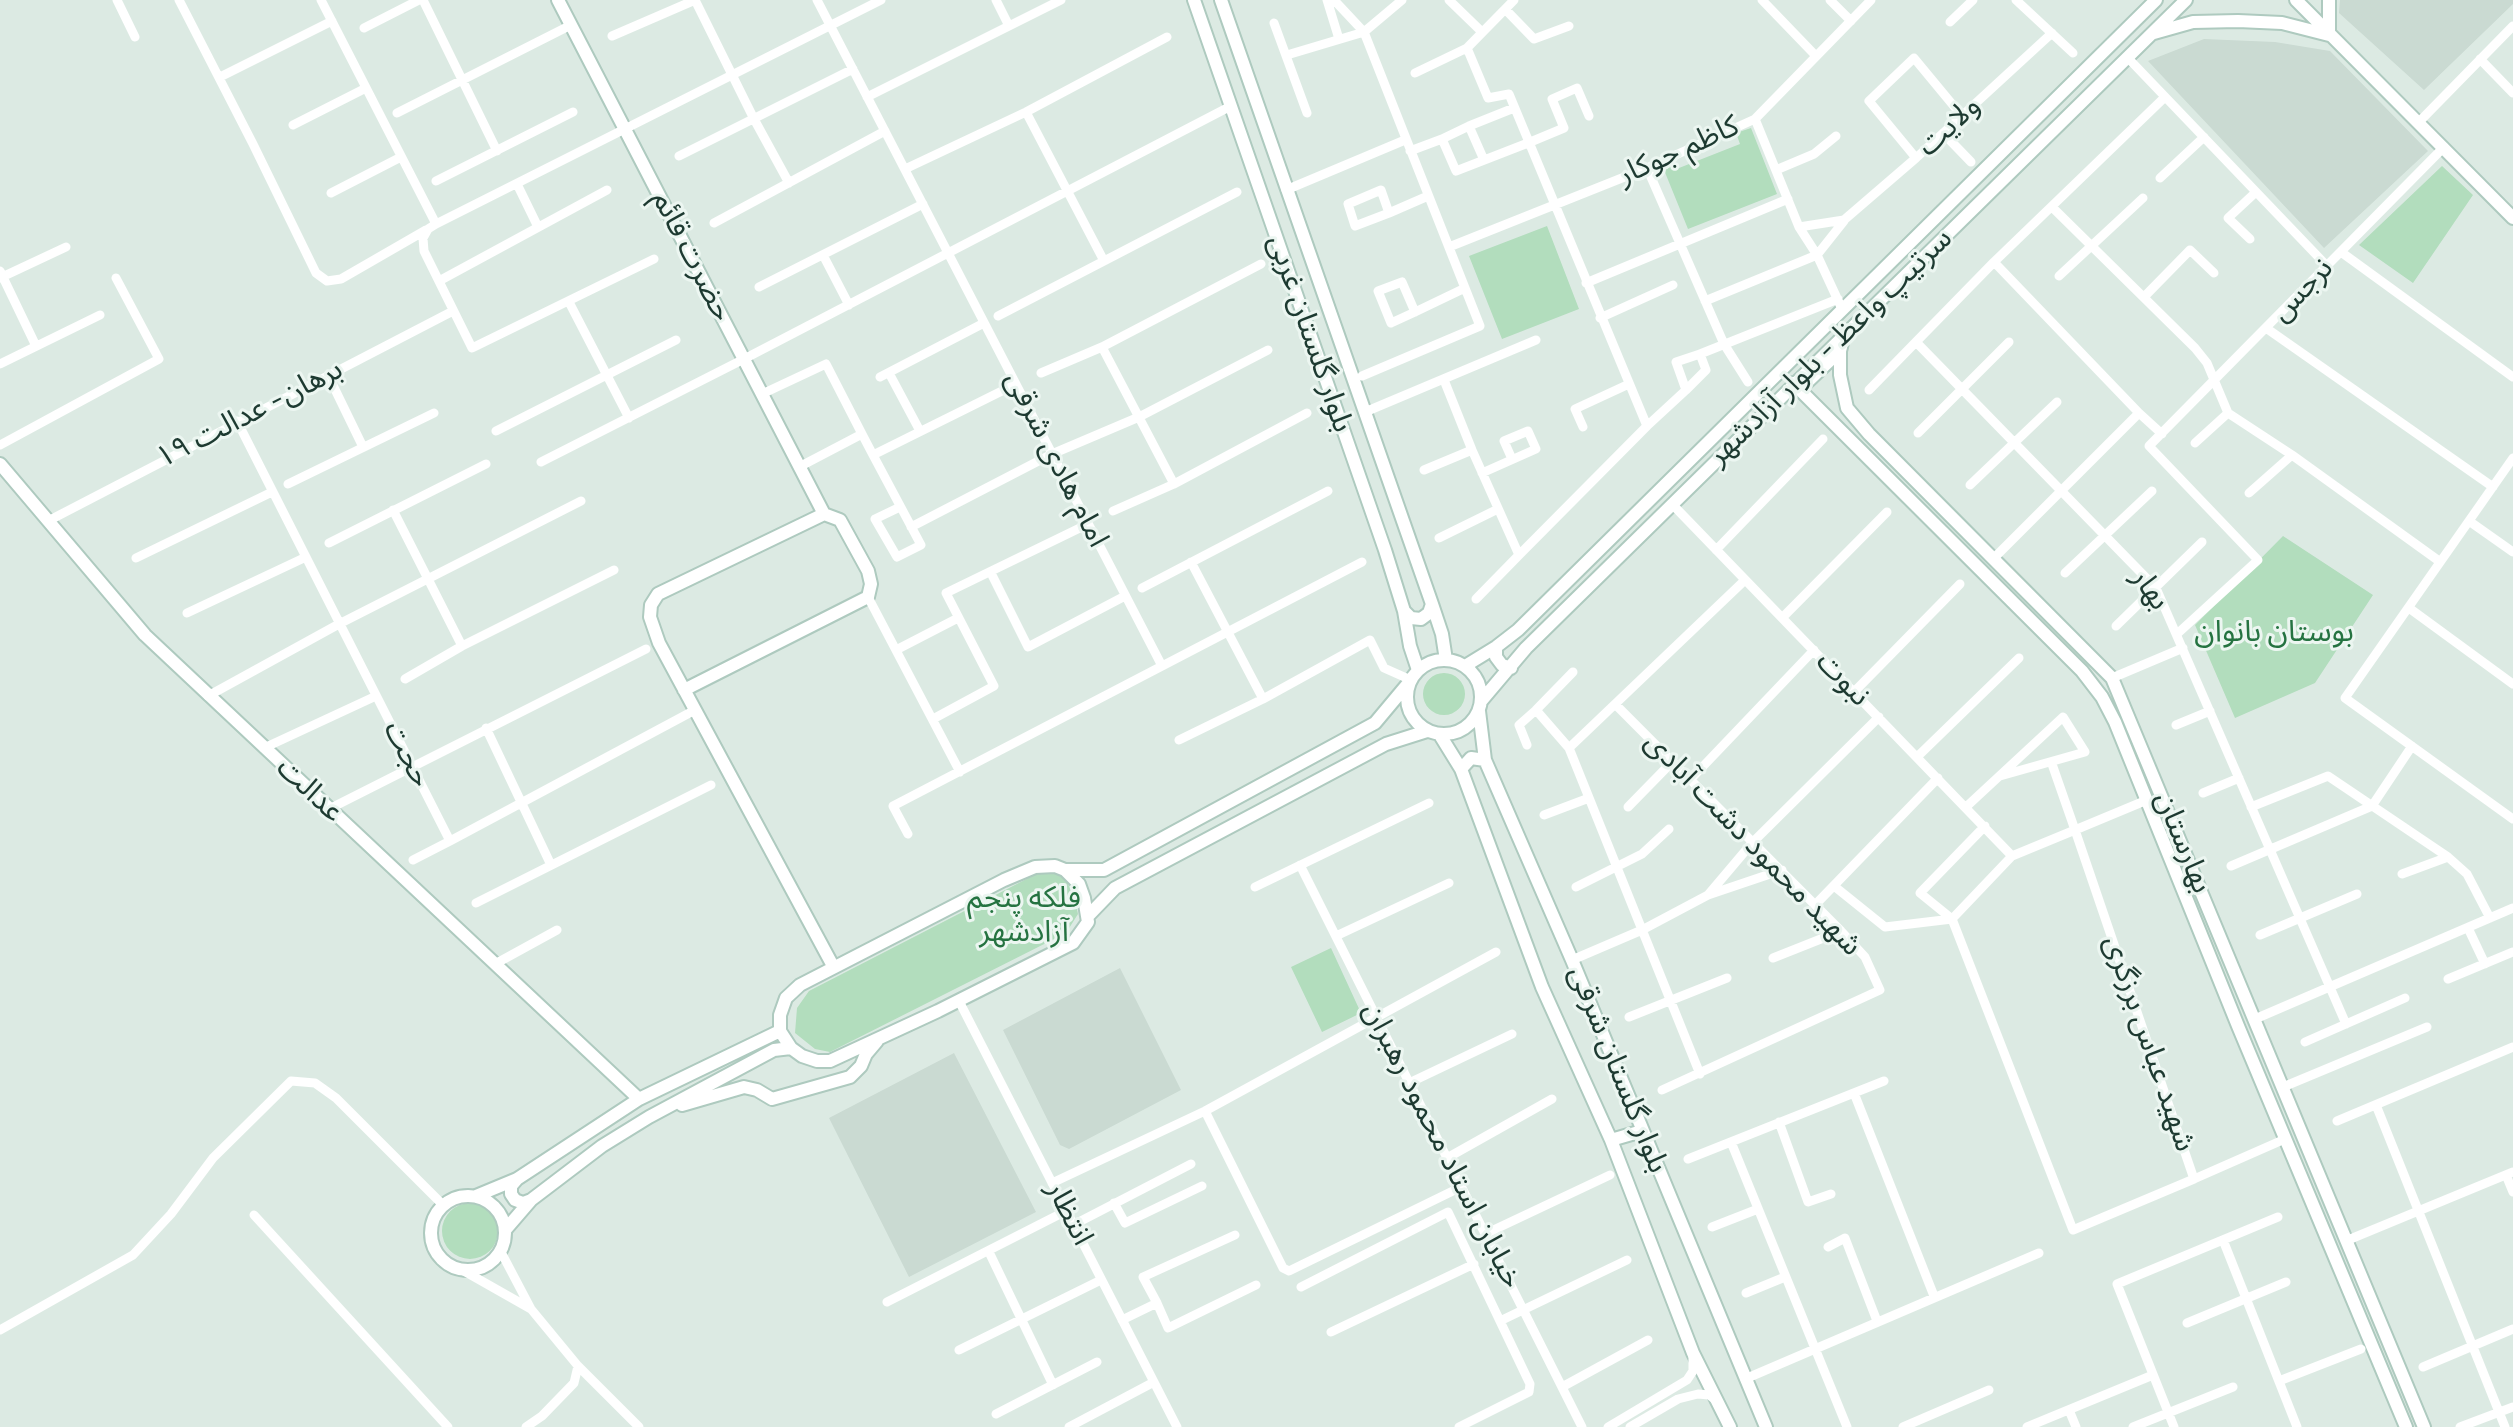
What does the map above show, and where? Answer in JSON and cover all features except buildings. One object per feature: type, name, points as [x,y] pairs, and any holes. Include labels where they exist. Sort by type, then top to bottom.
[{"type":"main road","name":"حضرت قائم","points":[[558,0],[824,514],[840,520],[868,571],[871,584],[868,597]]},
{"type":"main road","name":"بلوار گلستان غربی","points":[[1194,0],[1404,611],[1415,675]]},
{"type":"main road","name":"بلوار گلستان غربی","points":[[1221,0],[1432,604],[1442,634],[1446,660]]},
{"type":"main road","points":[[2141,15],[2143,0]]},
{"type":"main road","name":"سرتیپ واعظ - بلوار آزادشهر","points":[[1465,666],[1496,647],[1529,619],[1840,304],[2156,0]]},
{"type":"main road","name":"سرتیپ واعظ - بلوار آزادشهر","points":[[1480,706],[1526,648],[1797,386],[1844,335],[2186,0]]},
{"type":"main road","points":[[2296,0],[2513,218]]},
{"type":"main road","points":[[2329,0],[2329,35]]},
{"type":"main road","points":[[2151,34],[2193,22],[2238,21],[2282,23],[2329,35]]},
{"type":"main road","name":"بهارستان","points":[[1844,335],[1840,375],[1847,408],[1869,434],[2112,678],[2424,1427]]},
{"type":"main road","points":[[1797,386],[1840,351]]},
{"type":"main road","name":"بهارستان","points":[[1797,386],[2082,671],[2102,697],[2406,1427]]},
{"type":"main road","name":"عدالت","points":[[0,464],[145,635],[639,1099]]},
{"type":"main road","points":[[824,514],[658,594],[651,605],[650,617],[659,643],[833,966]]},
{"type":"main road","points":[[1982,570],[1994,558]]},
{"type":"main road","points":[[684,690],[868,597]]},
{"type":"main road","points":[[1404,611],[1411,618],[1421,619],[1429,613],[1432,604]]},
{"type":"main road","points":[[1496,647],[1496,657],[1502,665],[1511,668]]},
{"type":"main road","points":[[1065,870],[1079,884],[1088,916],[1088,922],[1073,943],[830,1061],[802,1056],[791,1048],[780,1031],[780,1015],[786,998],[800,985],[833,966],[1035,867],[1104,870],[1375,723],[1415,675],[1431,662],[1446,660],[1465,666],[1478,681],[1480,706],[1464,730],[1402,737],[1386,744],[1115,888],[1088,916]]},
{"type":"main road","points":[[1415,675],[1407,694],[1408,709],[1416,722],[1434,733]]},
{"type":"main road","name":"بلوار گلستان شرقی","points":[[1480,706],[1485,760],[1572,960],[1766,1427]]},
{"type":"main road","name":"بلوار گلستان شرقی","points":[[1434,733],[1461,769],[1542,987],[1611,1140],[1693,1353],[1730,1427]]},
{"type":"main road","points":[[1461,769],[1471,758],[1485,760]]},
{"type":"main road","points":[[2147,800],[2162,794]]},
{"type":"main road","points":[[2238,1026],[2255,1019]]},
{"type":"main road","points":[[476,1196],[497,1208],[506,1229],[505,1241],[501,1252],[485,1267],[464,1271],[442,1260],[431,1238],[431,1226],[443,1205],[453,1198],[476,1196],[517,1179],[639,1099],[780,1031]]},
{"type":"main road","points":[[660,1111],[744,1087],[772,1099],[850,1077],[879,1038]]},
{"type":"main road","points":[[506,1229],[531,1200],[602,1146],[774,1050],[791,1048]]},
{"type":"main road","points":[[1611,1140],[1642,1131]]},
{"type":"main road","points":[[517,1179],[511,1186],[511,1194],[523,1203],[531,1200]]},
{"type":"main road","points":[[2331,1248],[2348,1240]]},
{"type":"street","points":[[117,0],[135,37]]},
{"type":"street","points":[[192,0],[180,2],[316,273],[327,281],[341,279],[432,226],[881,0]]},
{"type":"street","points":[[321,0],[401,157],[432,226]]},
{"type":"street","points":[[364,28],[421,0],[497,151]]},
{"type":"street","points":[[612,36],[695,0],[789,183]]},
{"type":"street","name":"امام هادی شرقی","points":[[817,0],[1162,666]]},
{"type":"street","points":[[996,0],[1009,26]]},
{"type":"street","points":[[867,97],[1061,0]]},
{"type":"street","points":[[1327,0],[1339,39]]},
{"type":"street","points":[[1334,0],[1364,32],[1480,326],[1362,376]]},
{"type":"street","points":[[1287,55],[1364,32],[1402,0]]},
{"type":"street","points":[[1449,0],[1481,31]]},
{"type":"street","points":[[1415,73],[1467,48],[1514,0]]},
{"type":"street","points":[[1762,0],[1816,56]]},
{"type":"street","points":[[1830,0],[1851,21]]},
{"type":"street","name":"کاظم جوکار","points":[[1449,247],[1647,168],[1755,119],[1871,0]]},
{"type":"street","points":[[1950,22],[1973,0]]},
{"type":"street","points":[[2016,0],[2073,53]]},
{"type":"street","points":[[1505,9],[1534,39],[1569,26]]},
{"type":"street","points":[[220,77],[332,21]]},
{"type":"street","points":[[1274,23],[1307,113]]},
{"type":"street","points":[[397,113],[571,25]]},
{"type":"street","points":[[2419,122],[2513,26]]},
{"type":"street","name":"ولایت","points":[[1817,255],[1844,220],[2052,33]]},
{"type":"street","points":[[905,169],[1026,112],[1167,37]]},
{"type":"street","points":[[1467,48],[1488,98],[1509,94],[1647,426]]},
{"type":"street","points":[[2127,57],[2327,266]]},
{"type":"street","points":[[1916,158],[1869,101],[1914,58],[1962,116]]},
{"type":"street","points":[[2480,59],[2513,93]]},
{"type":"street","points":[[679,156],[853,69]]},
{"type":"street","points":[[293,125],[366,88]]},
{"type":"street","points":[[1442,139],[1456,171],[1564,128],[1552,99],[1577,88],[1589,116]]},
{"type":"street","points":[[1869,390],[1994,262],[2165,97]]},
{"type":"street","points":[[541,462],[1229,107]]},
{"type":"street","points":[[1410,151],[1514,108]]},
{"type":"street","points":[[436,181],[573,112]]},
{"type":"street","points":[[1026,112],[1104,261]]},
{"type":"street","points":[[1686,390],[1676,362],[1840,304],[1817,255],[1799,227],[1755,119]]},
{"type":"street","points":[[1469,126],[1484,160]]},
{"type":"street","points":[[714,223],[885,131]]},
{"type":"street","points":[[1943,133],[1971,162]]},
{"type":"street","points":[[1776,170],[1814,154],[1836,136]]},
{"type":"street","points":[[2160,178],[2204,137]]},
{"type":"street","points":[[1286,190],[1405,140]]},
{"type":"street","name":"نرجس","points":[[2162,434],[2444,147]]},
{"type":"street","points":[[331,193],[401,157]]},
{"type":"street","points":[[1647,168],[1724,344],[1748,382]]},
{"type":"street","points":[[517,184],[538,227]]},
{"type":"street","points":[[439,281],[607,190]]},
{"type":"street","points":[[1389,213],[1381,190],[1348,204],[1355,226],[1389,213],[1428,196]]},
{"type":"street","points":[[998,316],[1237,192]]},
{"type":"street","points":[[2250,239],[2228,218],[2256,192]]},
{"type":"street","points":[[2059,276],[2143,198]]},
{"type":"street","points":[[1586,283],[1788,199]]},
{"type":"street","points":[[759,287],[923,204]]},
{"type":"street","points":[[2052,207],[2195,348],[2207,363],[2228,413],[2439,561]]},
{"type":"street","points":[[1799,227],[1844,220]]},
{"type":"street","points":[[432,226],[423,238],[424,251],[472,348],[654,259]]},
{"type":"street","points":[[36,346],[1,276],[66,247]]},
{"type":"street","points":[[2144,297],[2190,250],[2214,273]]},
{"type":"street","points":[[2341,252],[2513,377]]},
{"type":"street","points":[[823,255],[849,305]]},
{"type":"street","points":[[1705,301],[1817,255]]},
{"type":"street","points":[[1994,262],[2162,434],[2149,446],[2258,560],[2177,634]]},
{"type":"street","points":[[1041,373],[1102,347],[1261,264]]},
{"type":"street","points":[[0,445],[159,359],[116,278]]},
{"type":"street","points":[[1415,312],[1402,282],[1378,291],[1391,323],[1415,312],[1465,288]]},
{"type":"street","points":[[1600,318],[1673,285]]},
{"type":"street","points":[[569,302],[629,418]]},
{"type":"street","name":"برهان- عدالت ۱۹","points":[[48,521],[453,311]]},
{"type":"street","points":[[0,364],[100,315]]},
{"type":"street","points":[[920,431],[885,375],[984,323]]},
{"type":"street","points":[[2266,328],[2493,487]]},
{"type":"street","points":[[496,431],[676,340]]},
{"type":"street","points":[[1365,412],[1536,340]]},
{"type":"street","name":"بهار","points":[[1916,342],[2156,588],[2346,1024]]},
{"type":"street","points":[[1918,433],[2009,342]]},
{"type":"street","points":[[1102,347],[1174,484]]},
{"type":"street","points":[[911,527],[1052,454],[1139,417],[1268,350]]},
{"type":"street","points":[[1476,599],[1706,370],[1700,354]]},
{"type":"street","points":[[762,394],[826,364],[921,545],[897,557],[875,519],[900,507]]},
{"type":"street","points":[[328,375],[363,447]]},
{"type":"street","points":[[1444,380],[1519,555]]},
{"type":"street","points":[[873,455],[1016,384]]},
{"type":"street","points":[[1583,427],[1575,409],[1629,384]]},
{"type":"street","points":[[1970,485],[2057,402]]},
{"type":"street","points":[[288,484],[434,413]]},
{"type":"street","points":[[1113,511],[1174,484],[1307,413]]},
{"type":"street","points":[[1994,558],[2139,413]]},
{"type":"street","points":[[2195,443],[2228,413]]},
{"type":"street","name":"حجت","points":[[237,421],[450,841]]},
{"type":"street","points":[[1482,473],[1536,449],[1528,431],[1504,441],[1512,459]]},
{"type":"street","points":[[799,467],[862,434]]},
{"type":"street","points":[[1716,550],[1823,439]]},
{"type":"street","points":[[1424,470],[1472,450]]},
{"type":"street","points":[[2249,493],[2292,455]]},
{"type":"street","points":[[2513,458],[2345,698],[2513,819]]},
{"type":"street","points":[[329,543],[486,464]]},
{"type":"street","points":[[1142,588],[1328,491]]},
{"type":"street","points":[[2065,573],[2152,491]]},
{"type":"street","points":[[136,558],[272,492]]},
{"type":"street","points":[[208,696],[339,624],[581,501]]},
{"type":"street","name":"نبوت","points":[[1672,504],[2012,856]]},
{"type":"street","points":[[1439,538],[1498,509]]},
{"type":"street","points":[[393,510],[462,646]]},
{"type":"street","points":[[1782,618],[1887,512]]},
{"type":"street","points":[[2469,521],[2513,552]]},
{"type":"street","points":[[933,719],[994,686],[946,593],[1088,524]]},
{"type":"street","points":[[2116,626],[2202,542]]},
{"type":"street","points":[[187,613],[306,557]]},
{"type":"street","points":[[1191,562],[1263,699]]},
{"type":"street","points":[[908,834],[893,806],[1362,562]]},
{"type":"street","points":[[405,679],[462,646],[614,570]]},
{"type":"street","points":[[991,573],[1028,647],[1125,596]]},
{"type":"street","points":[[1569,748],[1745,580]]},
{"type":"street","points":[[1854,692],[1960,584]]},
{"type":"street","points":[[868,597],[960,772]]},
{"type":"street","points":[[2409,608],[2513,684]]},
{"type":"street","points":[[896,650],[958,618]]},
{"type":"street","points":[[1179,740],[1263,699],[1370,640],[1384,668],[1415,675]]},
{"type":"street","points":[[2112,678],[2183,648]]},
{"type":"street","points":[[329,809],[646,649]]},
{"type":"street","points":[[1690,780],[1814,650]]},
{"type":"street","points":[[1917,757],[2019,658]]},
{"type":"street","points":[[1527,745],[1519,725],[1573,672]]},
{"type":"street","points":[[264,748],[376,696]]},
{"type":"street","name":"شهید محمود دشت آبادی","points":[[1616,705],[1841,931],[1865,957],[1880,990],[1700,1074]]},
{"type":"street","points":[[413,860],[695,710]]},
{"type":"street","points":[[1536,710],[1569,748],[1700,1074],[1662,1090]]},
{"type":"street","points":[[2176,725],[2210,711]]},
{"type":"street","points":[[1708,895],[1752,843],[1879,717]]},
{"type":"street","points":[[1966,807],[2063,717],[2085,752],[2052,764],[2000,776]]},
{"type":"street","points":[[486,728],[551,865]]},
{"type":"street","points":[[2231,866],[2372,806],[2412,746]]},
{"type":"street","points":[[1628,807],[1672,762]]},
{"type":"street","name":"شهید عباس برزگری","points":[[1952,919],[2073,1230],[2194,1179],[2052,764]]},
{"type":"street","points":[[2251,807],[2328,776],[2448,857],[2467,874],[2490,918]]},
{"type":"street","points":[[1815,905],[1938,778]]},
{"type":"street","points":[[2203,793],[2239,778]]},
{"type":"street","points":[[476,903],[711,785]]},
{"type":"street","points":[[1544,815],[1589,798]]},
{"type":"street","points":[[1834,886],[1885,927],[1952,919],[2012,856],[2147,800]]},
{"type":"street","points":[[1255,887],[1429,803]]},
{"type":"street","points":[[1952,919],[1920,893],[1985,826]]},
{"type":"street","points":[[1576,887],[1642,854],[1669,829]]},
{"type":"street","points":[[2402,874],[2448,857]]},
{"type":"street","name":"خیابان استاد محمود رهبران","points":[[1300,865],[1582,1427]]},
{"type":"street","points":[[1572,960],[1642,930],[1708,895],[1782,870]]},
{"type":"street","points":[[1336,936],[1449,883]]},
{"type":"street","points":[[2260,935],[2357,894]]},
{"type":"street","points":[[2255,1019],[2513,908]]},
{"type":"street","points":[[2468,928],[2485,964]]},
{"type":"street","points":[[495,964],[557,930]]},
{"type":"street","points":[[1773,958],[1841,931]]},
{"type":"street","points":[[1052,1183],[1205,1111],[1496,952]]},
{"type":"street","points":[[2448,979],[2513,952]]},
{"type":"street","points":[[1629,1017],[1727,978]]},
{"type":"street","points":[[2305,1042],[2405,998]]},
{"type":"street","name":"انتظار","points":[[959,1001],[1177,1427]]},
{"type":"street","points":[[2283,1087],[2427,1027]]},
{"type":"street","points":[[1409,1083],[1512,1034]]},
{"type":"street","points":[[2337,1121],[2513,1047]]},
{"type":"street","points":[[0,1330],[133,1255],[171,1214],[213,1158],[291,1081],[315,1083],[336,1098],[443,1205]]},
{"type":"street","points":[[1688,1159],[1884,1081]]},
{"type":"street","points":[[1854,1093],[1934,1296]]},
{"type":"street","points":[[1447,1158],[1552,1099]]},
{"type":"street","points":[[2376,1105],[2505,1427]]},
{"type":"street","points":[[1205,1111],[1283,1268],[1289,1271],[1461,1187]]},
{"type":"street","points":[[1779,1122],[1808,1202],[1831,1194]]},
{"type":"street","points":[[2194,1179],[2285,1139]]},
{"type":"street","points":[[1731,1142],[1847,1427]]},
{"type":"street","points":[[1075,1224],[1191,1164]]},
{"type":"street","points":[[2348,1240],[2510,1174],[2513,1192]]},
{"type":"street","points":[[1485,1234],[1610,1175]]},
{"type":"street","points":[[1114,1203],[1125,1223],[1202,1186]]},
{"type":"street","points":[[1712,1227],[1758,1209]]},
{"type":"street","points":[[887,1302],[1068,1210]]},
{"type":"street","points":[[1301,1287],[1448,1212],[1530,1384],[1529,1392],[1459,1427]]},
{"type":"street","points":[[254,1215],[448,1427]]},
{"type":"street","points":[[2174,1427],[2117,1284],[2278,1217]]},
{"type":"street","points":[[1235,1235],[1143,1277],[1168,1328],[1256,1285]]},
{"type":"street","points":[[1828,1247],[1845,1238],[1877,1321]]},
{"type":"street","points":[[2223,1240],[2297,1427]]},
{"type":"street","points":[[501,1252],[531,1309],[578,1366],[639,1427]]},
{"type":"street","points":[[989,1252],[1053,1385]]},
{"type":"street","points":[[1745,1379],[2039,1253]]},
{"type":"street","points":[[1500,1321],[1627,1260]]},
{"type":"street","points":[[1331,1332],[1474,1264]]},
{"type":"street","points":[[464,1271],[531,1309]]},
{"type":"street","points":[[1746,1293],[1785,1277]]},
{"type":"street","points":[[959,1350],[1020,1317],[1101,1280]]},
{"type":"street","points":[[2187,1323],[2286,1282]]},
{"type":"street","points":[[1122,1320],[1157,1303]]},
{"type":"street","points":[[2423,1367],[2513,1329]]},
{"type":"street","points":[[1562,1387],[1648,1340]]},
{"type":"street","points":[[2279,1381],[2361,1349]]},
{"type":"street","points":[[1608,1427],[1687,1380],[1693,1371],[1693,1353]]},
{"type":"street","points":[[996,1414],[1097,1362]]},
{"type":"street","points":[[526,1427],[542,1416],[574,1383],[578,1366]]},
{"type":"street","points":[[2027,1427],[2153,1375]]},
{"type":"street","points":[[1069,1427],[1154,1382]]},
{"type":"street","points":[[2133,1427],[2233,1387]]},
{"type":"street","points":[[1903,1427],[1989,1390]]},
{"type":"street","points":[[1630,1427],[1678,1399],[1698,1394],[1709,1395],[1717,1401]]},
{"type":"street","points":[[2460,1427],[2513,1407]]},
{"type":"street","points":[[2069,1410],[2076,1427]]},
{"type":"shaded area","points":[[2340,0],[2513,0],[2513,4],[2424,90],[2339,13]]},
{"type":"shaded area","points":[[2204,39],[2275,42],[2330,51],[2428,151],[2324,248],[2148,61]]},
{"type":"shaded area","points":[[1120,968],[1181,1090],[1069,1149],[1060,1145],[1003,1030]]},
{"type":"shaded area","points":[[954,1053],[1036,1212],[909,1277],[829,1118]]},
{"type":"green space","points":[[1751,128],[1777,194],[1688,229],[1662,165],[1675,160],[1679,168],[1740,144],[1736,133]]},
{"type":"green space","points":[[2442,166],[2473,195],[2413,283],[2359,245]]},
{"type":"green space","points":[[1547,226],[1579,309],[1502,339],[1469,256]]},
{"type":"green space","name":"بوستان بانوان","points":[[2283,536],[2373,595],[2315,683],[2235,718],[2195,625]]},
{"type":"green space","points":[[1444,673],[1459,679],[1465,694],[1459,709],[1444,715],[1429,709],[1423,694],[1429,679]]},
{"type":"green space","name":"فلکه پنجم آزادشهر","points":[[1046,869],[1063,874],[1074,896],[1078,914],[1066,933],[830,1052],[815,1049],[795,1033],[797,1008],[809,991]]},
{"type":"green space","points":[[1331,948],[1361,1013],[1322,1032],[1291,967]]},
{"type":"green space","points":[[470,1203],[490,1211],[498,1231],[490,1251],[470,1259],[450,1251],[442,1231],[450,1211]]}]
